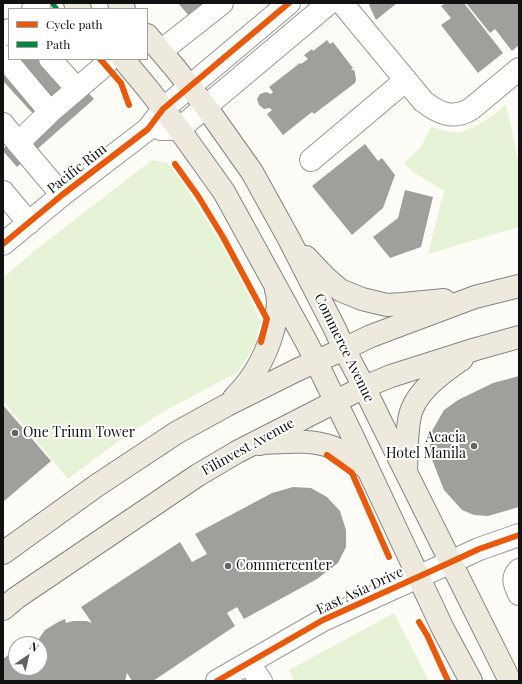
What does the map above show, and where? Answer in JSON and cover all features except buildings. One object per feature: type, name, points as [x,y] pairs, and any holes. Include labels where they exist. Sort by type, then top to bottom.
[{"type":"main road","name":"Commerce Avenue","points":[[154,43],[206,107],[252,172],[289,239],[335,329],[510,681]]},
{"type":"main road","points":[[124,60],[179,129],[224,192],[307,343],[443,628],[470,681]]},
{"type":"main road","points":[[289,239],[324,277],[340,290],[362,299],[387,305],[475,297]]},
{"type":"main road","points":[[227,405],[252,377],[269,345],[277,313],[278,296],[274,283]]},
{"type":"main road","points":[[3,553],[96,486],[176,433],[227,405],[371,336],[475,297],[519,286]]},
{"type":"main road","name":"Filinvest Avenue","points":[[3,609],[16,598],[134,517],[198,475],[237,452],[364,387],[391,376],[519,337]]},
{"type":"main road","points":[[406,471],[408,424],[412,409],[420,396],[441,374],[476,349]]},
{"type":"main road","points":[[237,452],[263,443],[303,442],[331,447],[341,451],[367,468]]},
{"type":"street","points":[[154,43],[222,3]]},
{"type":"street","name":"Pacific Rim","points":[[3,244],[62,195],[148,129],[163,109],[289,3]]},
{"type":"street","points":[[148,129],[179,129],[329,3]]},
{"type":"street","points":[[342,3],[423,101],[431,107],[448,114],[464,114],[519,69]]},
{"type":"street","points":[[3,56],[50,112]]},
{"type":"street","points":[[51,60],[77,89]]},
{"type":"street","points":[[18,143],[50,112],[105,65],[108,60]]},
{"type":"street","points":[[311,160],[406,80]]},
{"type":"street","points":[[3,124],[62,195]]},
{"type":"street","points":[[3,192],[29,223]]},
{"type":"street","name":"East Asia Drive","points":[[217,681],[323,620],[418,576],[519,535]]},
{"type":"street","points":[[519,570],[515,573],[514,579],[515,587],[519,594]]},
{"type":"street","points":[[248,662],[261,681]]},
{"type":"green space","points":[[506,104],[519,164],[519,227],[428,254],[444,191],[413,172],[404,163],[421,147],[431,127],[451,132],[461,132],[472,128],[485,120]]},
{"type":"green space","points":[[152,160],[168,163],[214,232],[231,261],[261,321],[255,344],[238,372],[161,413],[119,441],[68,479],[3,401],[3,278],[34,251]]},
{"type":"green space","points":[[394,613],[429,681],[294,681],[289,670]]},
{"type":"marked path","points":[[52,3],[56,8]]},
{"type":"cycle path","points":[[3,244],[62,195],[148,129],[163,109],[289,3]]},
{"type":"cycle path","points":[[101,60],[121,83],[129,105]]},
{"type":"cycle path","points":[[175,164],[198,196],[223,237],[267,319],[261,342]]},
{"type":"cycle path","points":[[327,455],[352,473],[389,557]]},
{"type":"cycle path","points":[[217,681],[323,620],[479,549],[519,535]]},
{"type":"cycle path","points":[[419,622],[427,635],[448,681]]},
{"type":"place","name":"One Trium Tower","points":[[15,433]]},
{"type":"place","name":"Acacia Hotel Manila","points":[[474,446]]},
{"type":"place","name":"Commercenter","points":[[228,566]]}]
